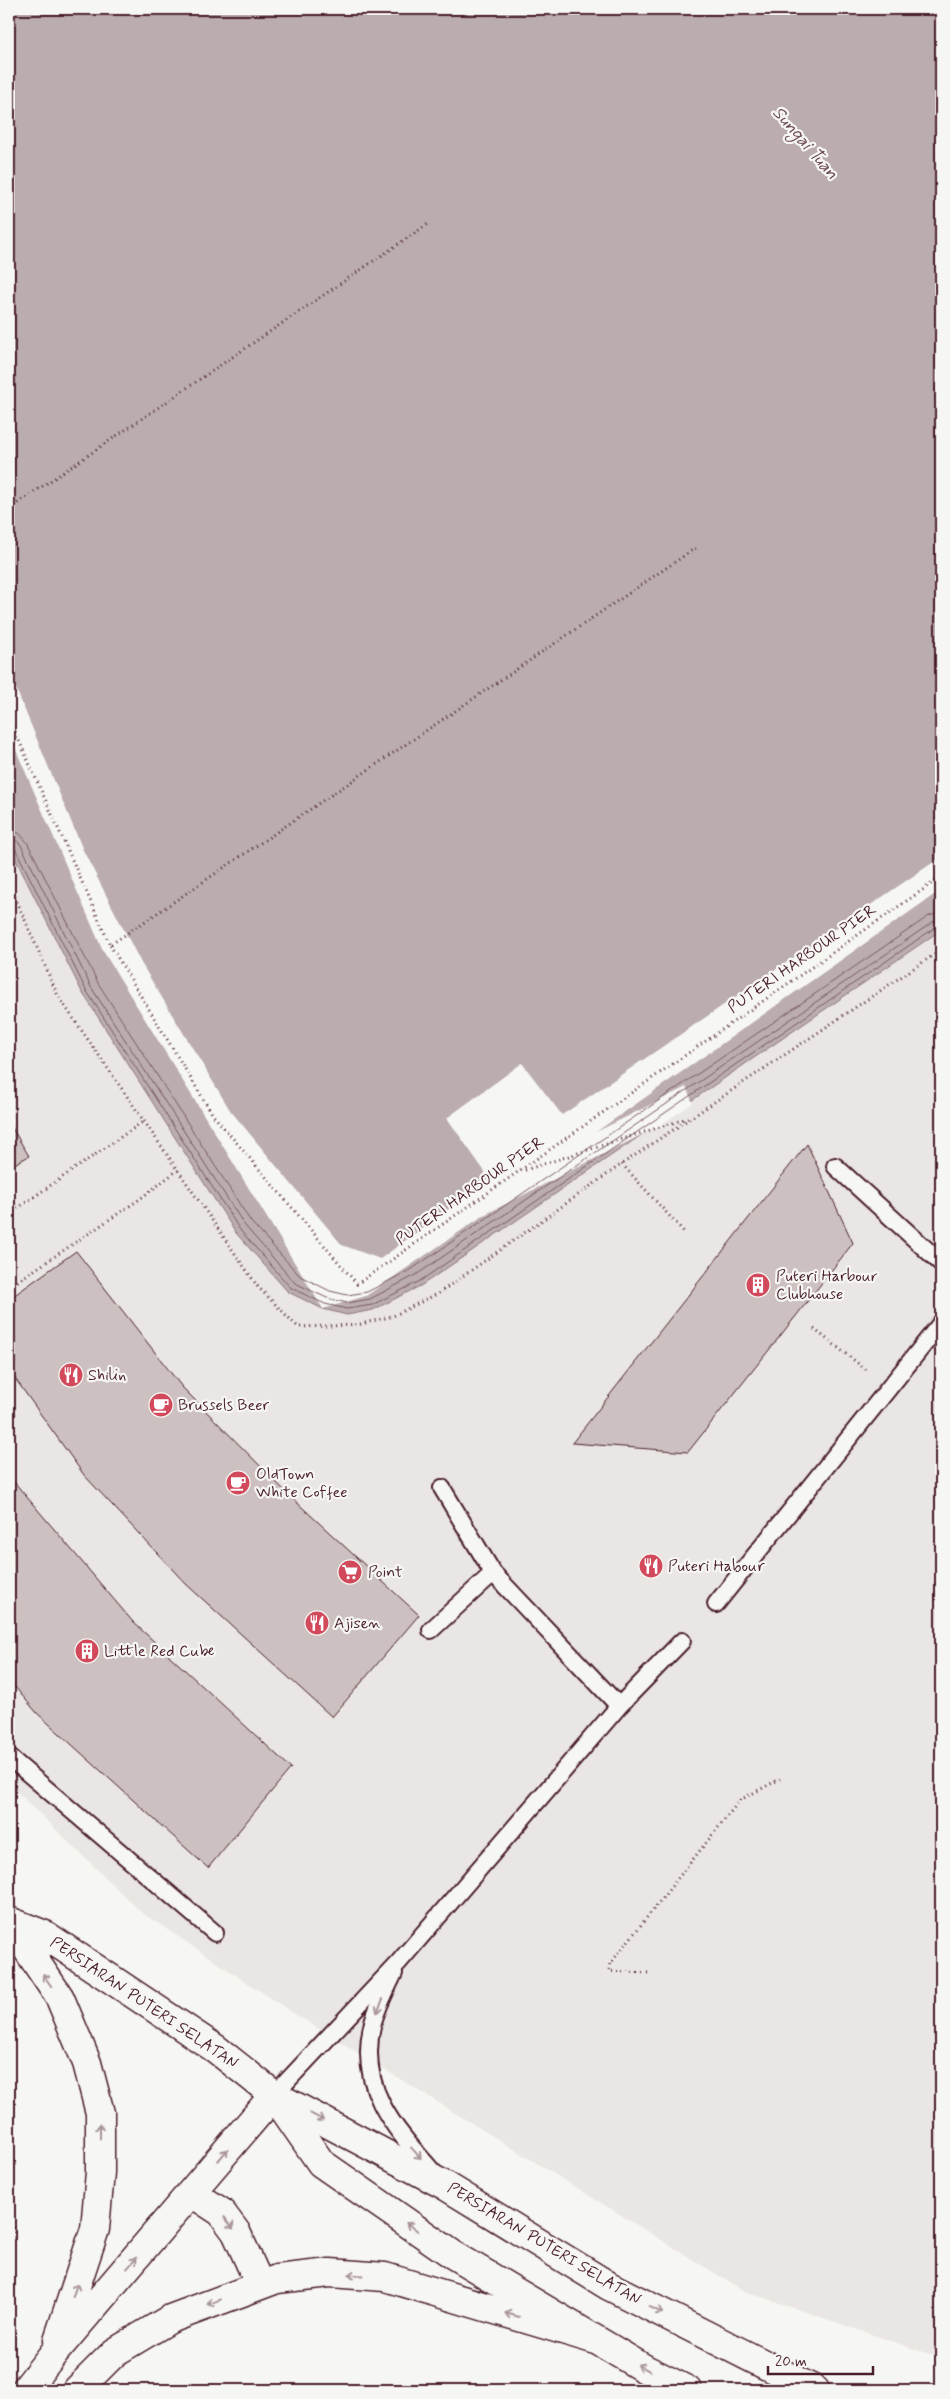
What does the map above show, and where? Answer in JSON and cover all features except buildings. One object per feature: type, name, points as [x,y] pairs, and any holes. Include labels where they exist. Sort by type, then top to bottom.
[{"type":"street","name":"PERSIARAN PUTERI SELATAN","points":[[9,1922],[45,1936],[216,2049],[274,2094],[446,2186],[609,2286],[816,2390]]},
{"type":"street","points":[[9,1922],[60,1998],[87,2063],[100,2113],[100,2172],[95,2230],[54,2353]]},
{"type":"street","name":"PERSIARAN PUTERI SELATAN","points":[[274,2094],[321,2163],[452,2254],[644,2369],[687,2390]]},
{"type":"street","points":[[25,2390],[54,2353],[192,2193],[274,2094]]},
{"type":"street","points":[[192,2193],[221,2212],[236,2232],[260,2285]]},
{"type":"street","points":[[78,2390],[116,2352],[170,2319],[277,2280],[330,2273],[385,2278],[593,2338]]},
{"type":"lane","points":[[835,1166],[941,1264]]},
{"type":"lane","points":[[716,1604],[941,1324]]},
{"type":"lane","points":[[442,1488],[493,1573],[619,1706]]},
{"type":"lane","points":[[431,1630],[493,1573]]},
{"type":"lane","points":[[274,2094],[399,1962],[619,1706],[682,1641]]},
{"type":"lane","points":[[10,1761],[215,1933]]},
{"type":"lane","points":[[399,1962],[373,2021],[369,2046],[374,2088],[383,2110],[397,2131],[446,2186]]},
{"type":"path","points":[[9,509],[428,224]]},
{"type":"path","points":[[9,718],[110,945],[697,546]]},
{"type":"path","name":"PUTERI HARBOUR PIER","points":[[110,945],[213,1115],[357,1284],[522,1171],[941,877]]},
{"type":"path","points":[[9,883],[58,996],[258,1287],[298,1327],[357,1325],[393,1316],[439,1293],[622,1164],[941,950]]},
{"type":"path","points":[[522,1171],[692,1117]]},
{"type":"path","points":[[9,1214],[144,1121]]},
{"type":"path","points":[[622,1164],[684,1232]]},
{"type":"path","points":[[9,1287],[137,1201],[178,1170]]},
{"type":"path","points":[[814,1329],[890,1388]]},
{"type":"path","points":[[648,1973],[609,1971],[610,1964],[740,1800],[780,1779]]},
{"type":"path","points":[[9,2162],[14,2228],[9,2271]]},
{"type":"shaded area","points":[[9,846],[82,992],[236,1233],[373,1310],[422,1285],[941,930],[941,2358],[744,2291],[290,2011],[141,1912],[9,1784]]},
{"type":"water","name":"Sungai Tuan","points":[[9,9],[941,9],[941,930],[422,1285],[373,1310],[347,1315],[323,1309],[288,1292],[236,1233],[82,992],[9,846]]},
{"type":"pier","points":[[9,672],[83,850],[141,963],[230,1110],[342,1245],[380,1259],[490,1179],[447,1118],[522,1063],[562,1115],[941,857],[941,890],[596,1132],[686,1087],[693,1103],[661,1125],[484,1215],[366,1296],[323,1309],[103,951],[9,734]]},
{"type":"place","name":"Puteri Harbour Clubhouse","points":[[758,1285]]},
{"type":"place","name":"Shilin","points":[[71,1375]]},
{"type":"place","name":"Brussels Beer","points":[[161,1405]]},
{"type":"place","name":"OldTown White Coffee","points":[[238,1483]]},
{"type":"place","name":"Puteri Habour","points":[[651,1566]]},
{"type":"place","name":"Point","points":[[350,1572]]},
{"type":"place","name":"Ajisen","points":[[317,1623]]},
{"type":"place","name":"Little Red Cube","points":[[87,1651]]}]
